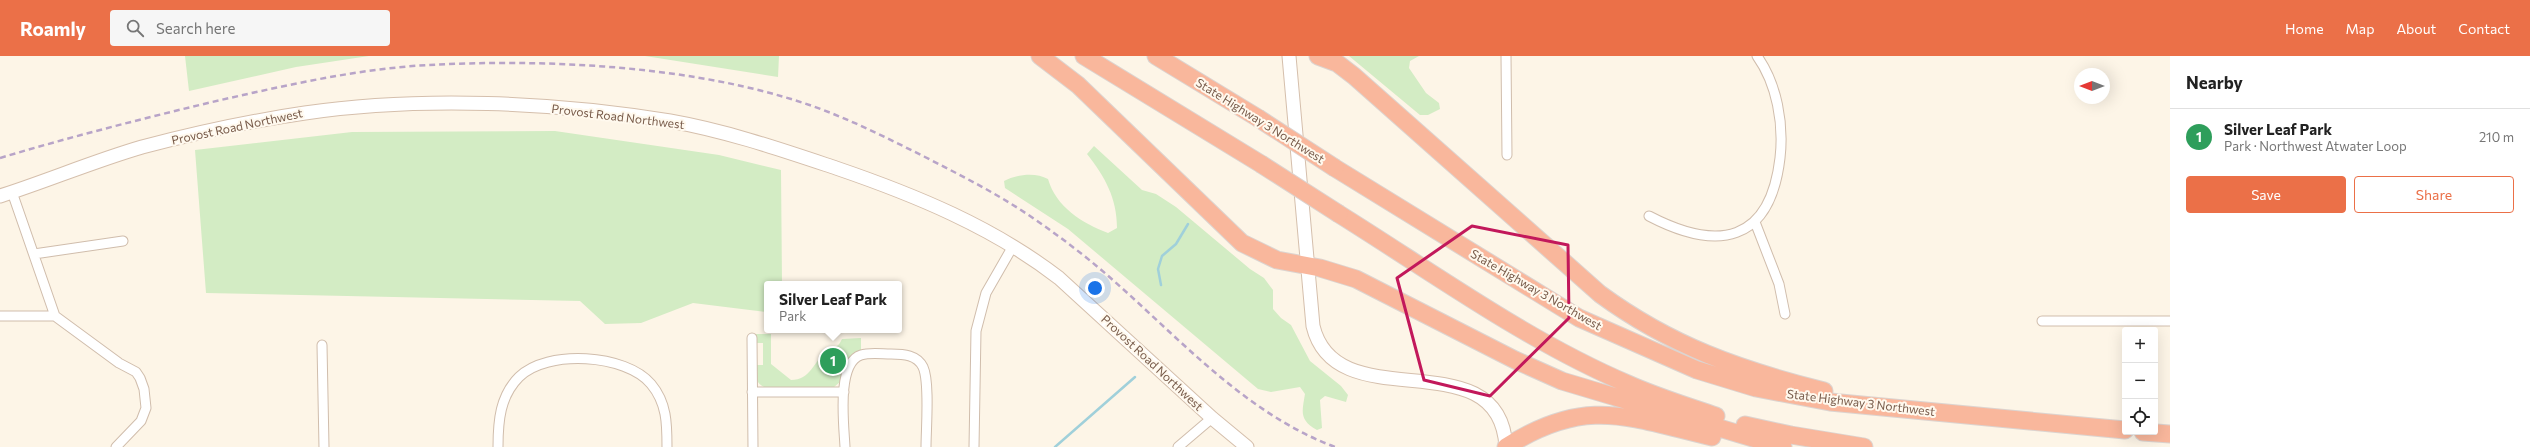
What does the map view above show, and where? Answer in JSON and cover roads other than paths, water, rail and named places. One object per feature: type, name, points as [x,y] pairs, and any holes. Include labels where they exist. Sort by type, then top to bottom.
[{"type":"highway","points":[[1040,56],[1078,85],[1242,243],[1277,260],[1333,271],[1356,279],[1515,360],[1562,381],[1783,447]]},
{"type":"highway","points":[[1084,56],[1261,164],[1553,346],[1627,384],[1734,422],[1791,435],[1864,447]]},
{"type":"highway","name":"State Highway 3 Northwest","points":[[1156,56],[1258,118],[1334,168],[1579,318],[1670,360],[1728,380],[1784,394],[1830,402],[2122,430]]},
{"type":"highway","points":[[1318,56],[1337,63],[1354,76],[1596,290],[1640,322],[1709,356],[1764,375],[1890,407]]},
{"type":"highway","points":[[1506,447],[1526,434],[1550,424],[1573,416],[1597,414],[1621,416],[1754,447]]},
{"type":"highway","points":[[2158,433],[2170,434]]},
{"type":"street","points":[[1289,56],[1307,266],[1315,335],[1324,351],[1334,361],[1359,372],[1455,386],[1472,391],[1496,414],[1503,431],[1506,447]]},
{"type":"street","points":[[1506,56],[1508,155]]},
{"type":"street","points":[[1649,216],[1668,226],[1693,234],[1720,235],[1739,232],[1755,222],[1764,213],[1777,180],[1781,144],[1781,122],[1775,97],[1757,56]]},
{"type":"street","name":"Provost Road Northwest","points":[[6,194],[140,148],[240,124],[307,112],[398,105],[456,104],[567,108],[672,122],[771,146],[886,186],[964,218],[1039,262],[1078,294],[1212,418],[1247,447]]},
{"type":"street","points":[[6,194],[34,254],[55,316],[119,363],[132,368],[140,378],[144,389],[146,408],[141,421],[116,447]]},
{"type":"street","points":[[1755,222],[1779,284],[1785,314]]},
{"type":"street","points":[[34,254],[123,241]]},
{"type":"street","points":[[974,447],[976,331],[986,293],[1013,246]]},
{"type":"street","points":[[0,316],[55,316]]},
{"type":"street","points":[[2042,321],[2170,322]]},
{"type":"street","points":[[752,338],[753,447]]},
{"type":"street","points":[[322,345],[324,447]]},
{"type":"street","points":[[845,447],[844,392],[847,368],[859,355],[903,354],[914,358],[921,364],[925,372],[926,447]]},
{"type":"street","points":[[498,447],[501,406],[520,377],[532,367],[548,362],[586,359],[614,361],[632,369],[651,384],[663,404],[667,416],[667,447]]},
{"type":"street","points":[[752,392],[844,392]]},
{"type":"street","points":[[1178,447],[1212,418]]},
{"type":"waterway","points":[[1161,285],[1158,269],[1162,256],[1176,244],[1188,224]]},
{"type":"waterway","points":[[1055,447],[1135,377]]},
{"type":"railway","points":[[0,158],[106,128],[212,102],[320,79],[401,67],[471,63],[561,64],[653,71],[742,86],[803,103],[856,124],[925,157],[1002,198],[1050,230],[1093,263],[1191,352],[1245,396],[1273,416],[1303,433],[1335,447]]},
{"type":"place","name":"Silver Leaf Park","points":[[833,361]]}]
